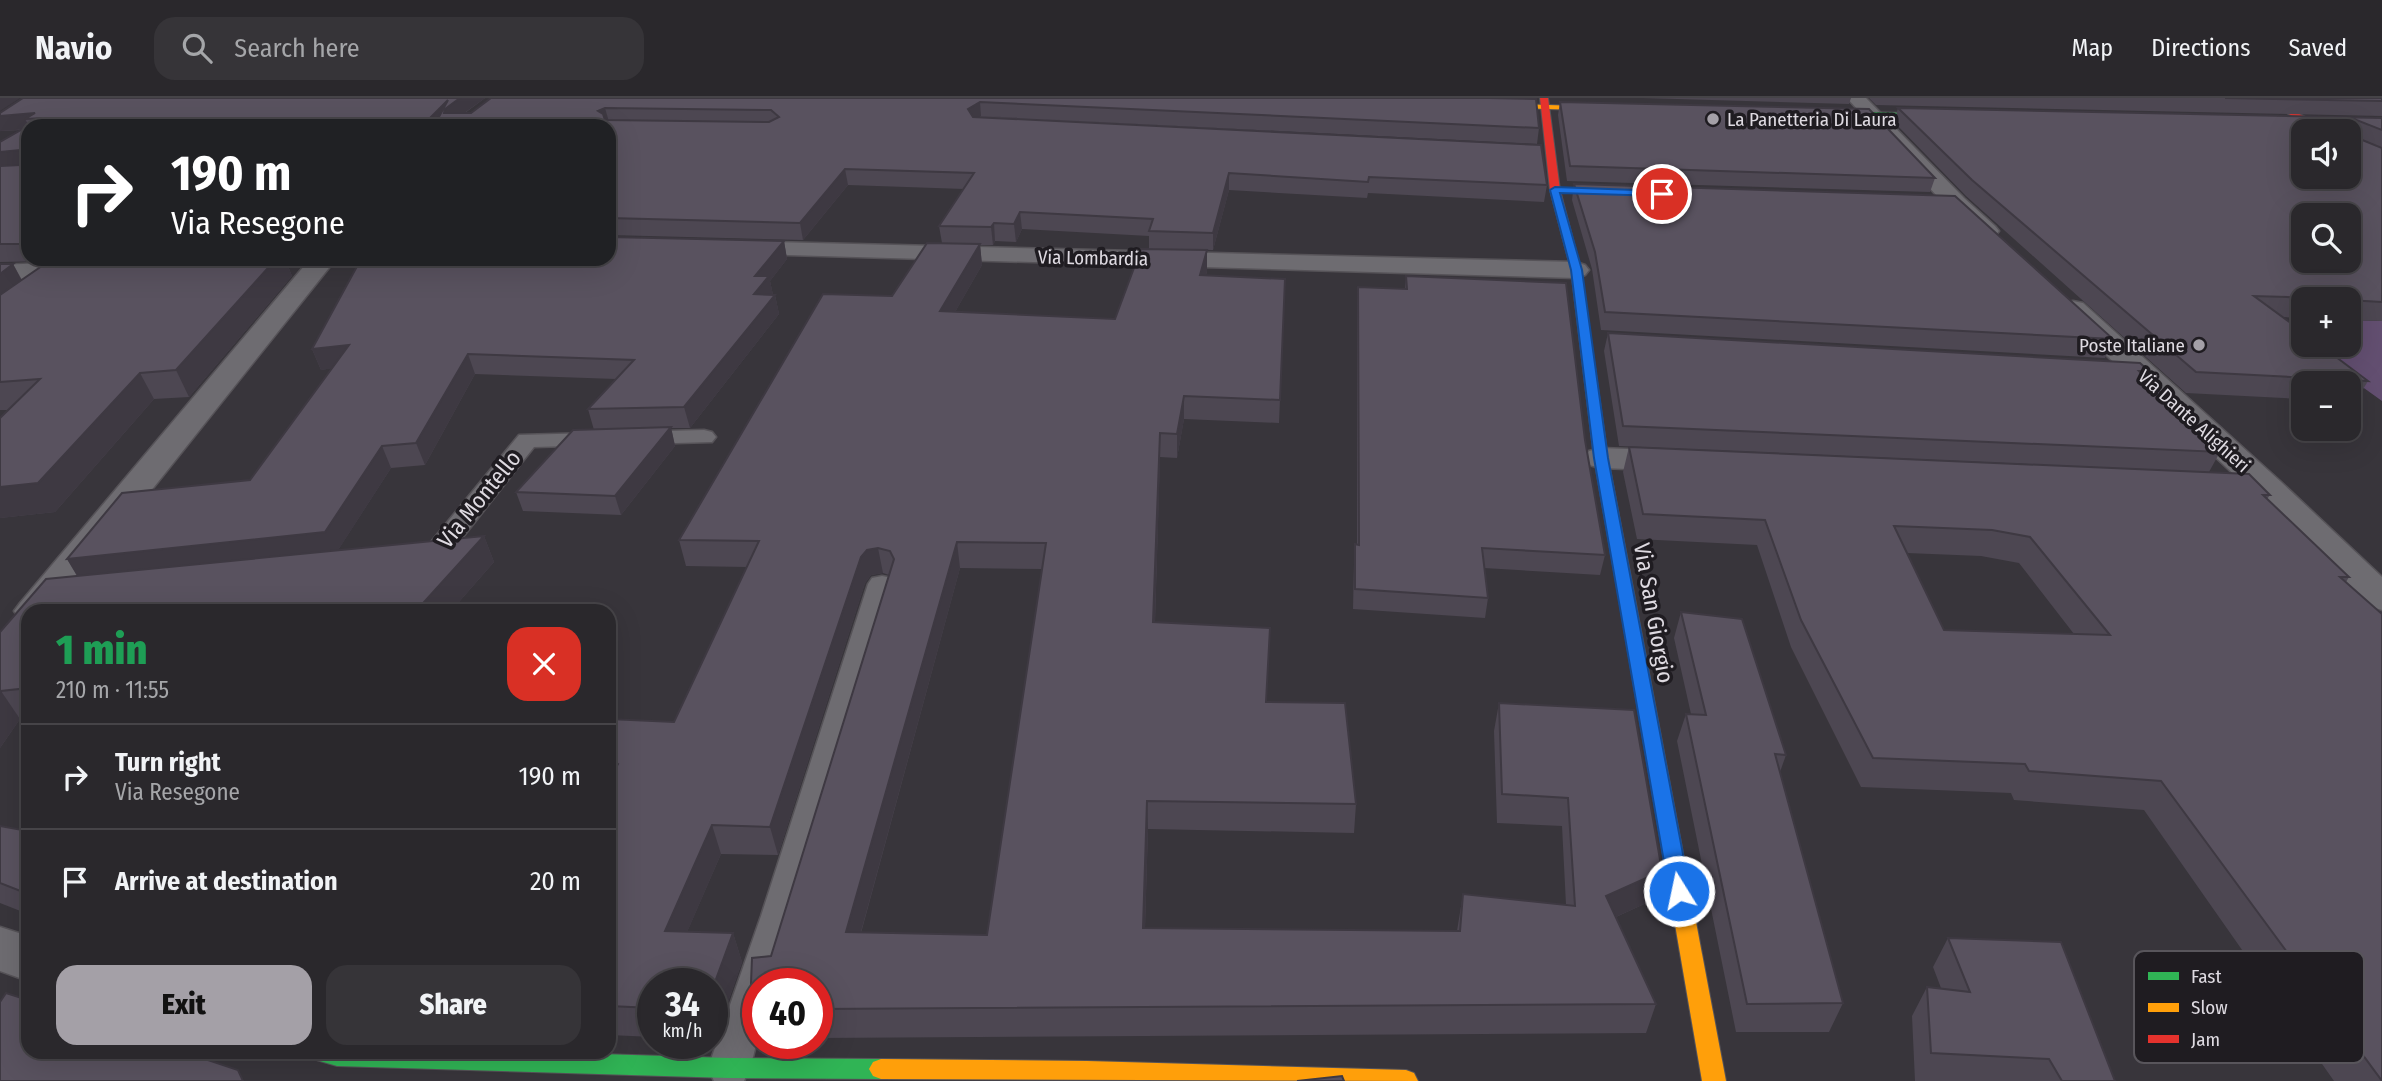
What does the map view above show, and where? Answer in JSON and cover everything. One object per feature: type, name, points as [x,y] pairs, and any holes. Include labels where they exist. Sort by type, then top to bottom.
[{"type":"street","points":[[2262,98],[2308,119]]},
{"type":"street","points":[[1465,105],[1545,103],[1625,109]]},
{"type":"street","name":"Via San Giorgio","points":[[1545,103],[1555,190],[1576,270],[1599,341],[1601,458],[1714,1081]]},
{"type":"street","points":[[1804,112],[1864,106],[1969,116]]},
{"type":"street","points":[[1864,106],[1943,203],[2006,249]]},
{"type":"street","points":[[2273,123],[2291,124]]},
{"type":"street","points":[[1524,151],[1551,153]]},
{"type":"street","points":[[1555,190],[1583,191]]},
{"type":"street","name":"Via Lombardia","points":[[706,247],[1576,270]]},
{"type":"street","points":[[39,604],[309,266]]},
{"type":"street","points":[[0,273],[116,269]]},
{"type":"street","points":[[21,301],[62,270]]},
{"type":"street","name":"Via Dante Alighieri","points":[[2056,294],[2268,488],[2382,597]]},
{"type":"street","points":[[2097,369],[2139,371]]},
{"type":"street","points":[[1601,458],[1712,463]]},
{"type":"street","points":[[2226,486],[2268,488]]},
{"type":"street","points":[[0,948],[21,956]]},
{"type":"street","points":[[326,1063],[1406,1081]]},
{"type":"lane","name":"Via Montello","points":[[392,559],[434,555],[527,440],[704,437]]},
{"type":"lane","points":[[729,1068],[780,916],[883,584]]},
{"type":"lane","points":[[58,604],[86,593]]},
{"type":"shaded area","points":[[2361,320],[2382,321],[2382,401],[2361,386],[2361,371],[2340,371],[2321,357],[2361,357]]},
{"type":"building","points":[[23,98],[460,98],[445,109],[444,113],[471,113],[491,98],[1536,99],[1539,128],[980,102],[968,109],[973,117],[1541,145],[1547,185],[1369,177],[1368,182],[1229,173],[1213,233],[1149,231],[1153,219],[1020,212],[1014,224],[994,223],[991,227],[939,226],[974,173],[845,169],[800,223],[616,218],[616,120],[769,122],[779,117],[771,110],[605,108],[598,111],[605,119],[438,119],[448,100],[429,119],[25,119],[35,113],[0,116],[0,113]]},
{"type":"building","points":[[2225,98],[2382,98],[2382,101]]},
{"type":"building","points":[[1560,102],[1869,109],[1935,178],[1570,166]]},
{"type":"building","points":[[1898,108],[2382,118],[2382,130],[2361,122],[2361,119],[2291,119],[2291,189],[2361,189],[2361,139],[2382,148],[2382,302],[2361,301],[2361,287],[2291,287],[2291,297],[2254,296],[2291,323],[2291,357],[2336,357],[2355,371],[2291,371],[2291,377],[2196,372],[1972,180]]},
{"type":"building","points":[[21,130],[21,152],[0,152],[0,142]]},
{"type":"building","points":[[20,165],[21,244],[0,244],[0,166]]},
{"type":"building","points":[[1574,184],[1955,196],[2113,339],[1605,312],[1595,252]]},
{"type":"building","points":[[616,237],[784,241],[755,276],[769,276],[754,294],[775,295],[684,407],[588,409],[634,360],[468,354],[416,443],[382,446],[325,532],[67,559],[122,493],[250,480],[349,345],[312,349],[357,266],[616,266]]},
{"type":"building","points":[[927,243],[980,244],[940,311],[1115,319],[1141,249],[1207,250],[1200,275],[1285,279],[1280,400],[1184,396],[1177,434],[1160,433],[1153,622],[1270,628],[1266,702],[1345,703],[1356,804],[1147,801],[1143,928],[1460,931],[1463,894],[1575,906],[1568,798],[1502,794],[1499,703],[1634,710],[1662,871],[1606,896],[1656,1004],[833,1009],[833,968],[752,968],[752,958],[771,956],[894,559],[890,551],[878,548],[867,550],[861,557],[770,827],[712,825],[665,931],[733,933],[720,968],[637,968],[637,1007],[616,1006],[616,719],[674,722],[759,541],[679,540],[823,294],[892,296]],"holes":[[[957,542],[1046,543],[987,935],[846,932]]]},
{"type":"building","points":[[0,264],[13,264],[0,274]]},
{"type":"building","points":[[42,266],[270,266],[176,370],[140,373],[38,483],[0,487],[0,418],[40,379],[0,382],[0,295]]},
{"type":"building","points":[[1406,276],[1566,283],[1585,440],[1605,555],[1482,548],[1488,598],[1355,589],[1355,544],[1359,545],[1358,287],[1407,289]]},
{"type":"building","points":[[1608,333],[2140,363],[2149,371],[2139,371],[2220,452],[1623,426]]},
{"type":"building","points":[[671,427],[615,496],[516,492],[573,430]]},
{"type":"building","points":[[1629,447],[2249,474],[2270,495],[2263,495],[2349,577],[2340,577],[2382,614],[2382,1081],[2364,1057],[2364,951],[2286,951],[2161,781],[2029,771],[2025,764],[1873,758],[1801,620],[1765,520],[1643,514]],"holes":[[[1894,526],[1992,530],[2030,537],[2110,635],[1944,630]]]},
{"type":"building","points":[[484,536],[422,604],[24,604],[46,579]]},
{"type":"building","points":[[21,608],[21,689],[0,693],[0,632]]},
{"type":"building","points":[[1681,612],[1742,619],[1786,755],[1775,754],[1843,1003],[1747,1004],[1686,714],[1706,715]]},
{"type":"building","points":[[0,826],[21,830],[21,891],[0,883]]},
{"type":"building","points":[[1948,938],[2061,942],[2115,1081],[2062,1081],[2049,1059],[1931,1053],[1927,987],[1970,992]]},
{"type":"building","points":[[6,993],[21,998],[21,1059],[205,1059],[238,1070],[243,1081],[0,1081],[0,1002]]},
{"type":"building","points":[[1342,1076],[1344,1081],[1297,1081]]},
{"type":"traffic: fast","points":[[1821,113],[1950,116]]},
{"type":"traffic: fast","points":[[435,1059],[729,1068],[881,1069]]},
{"type":"traffic: slow","points":[[1485,105],[1610,109]]},
{"type":"traffic: slow","points":[[1625,588],[1714,1081]]},
{"type":"traffic: slow","points":[[881,1069],[1087,1071],[1406,1081]]},
{"type":"traffic: jam","points":[[1544,98],[1555,190],[1576,270],[1601,458],[1625,588]]},
{"type":"traffic: jam","points":[[2262,98],[2305,119]]},
{"type":"place","name":"La Panetteria Di Laura","points":[[1713,119]]},
{"type":"place","name":"Poste Italiane","points":[[2199,345]]},
{"type":"route","points":[[1662,194],[1555,190],[1576,270],[1601,458],[1679,891]]}]
